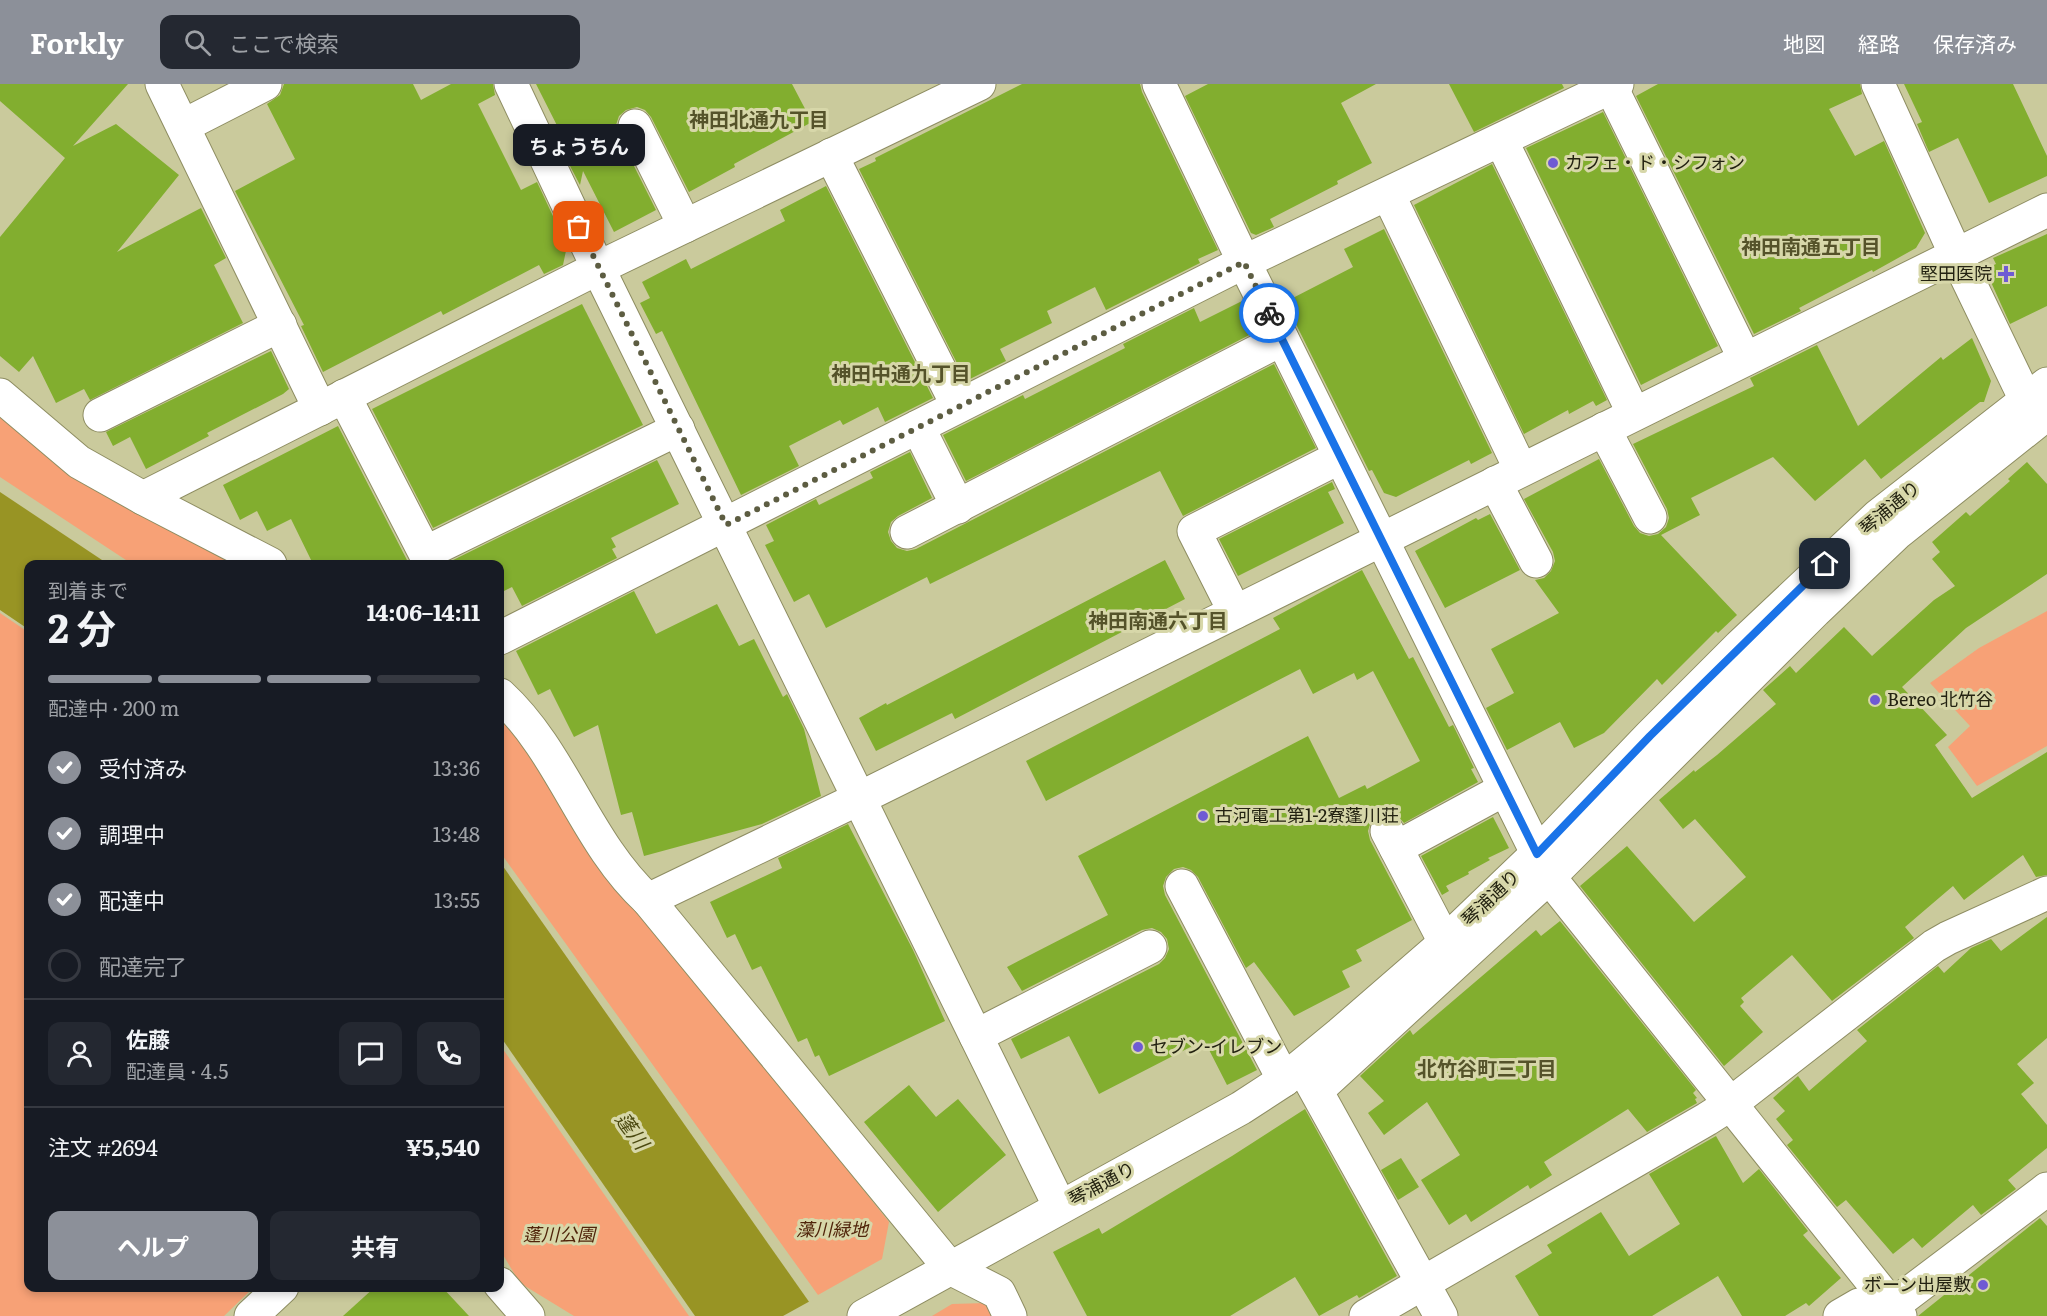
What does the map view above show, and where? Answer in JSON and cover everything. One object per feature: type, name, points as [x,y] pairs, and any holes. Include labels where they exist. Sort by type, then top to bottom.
[{"type":"street","points":[[162,84],[280,326],[332,403],[425,553],[678,429]]},
{"type":"street","points":[[183,126],[265,84]]},
{"type":"street","points":[[511,84],[598,268],[1060,1207]]},
{"type":"street","points":[[1159,84],[1244,262],[1543,866],[1894,1308]]},
{"type":"street","points":[[1878,84],[1956,255],[2040,409]]},
{"type":"street","points":[[504,636],[1244,262],[1614,86],[1745,359]]},
{"type":"street","points":[[143,498],[963,87]]},
{"type":"street","points":[[635,126],[685,226]]},
{"type":"street","points":[[1501,140],[1634,414]]},
{"type":"street","points":[[831,155],[958,406]]},
{"type":"street","points":[[1388,194],[1508,476],[1536,561]]},
{"type":"street","points":[[648,900],[860,798],[2047,210]]},
{"type":"street","points":[[100,415],[280,326]]},
{"type":"street","points":[[908,532],[1282,339]]},
{"type":"street","points":[[0,395],[79,462],[262,560]]},
{"type":"street","name":"琴浦通り","points":[[864,1316],[1241,1108],[1301,1078],[1340,1034],[1445,942],[1543,866],[1650,736],[1825,564],[1878,516],[2040,409]]},
{"type":"street","points":[[918,427],[958,507]]},
{"type":"street","points":[[1604,429],[1650,517]]},
{"type":"street","points":[[1234,612],[1194,531],[1340,457]]},
{"type":"street","points":[[504,699],[537,736],[605,850],[621,872],[648,900],[950,1268],[999,1293],[1010,1316]]},
{"type":"street","points":[[1445,942],[1391,839],[1505,789]]},
{"type":"street","points":[[1301,1078],[1543,866]]},
{"type":"street","points":[[1182,886],[1301,1078],[1441,1316]]},
{"type":"street","points":[[1366,1316],[1707,1119],[1730,1104],[1935,946],[2047,892]]},
{"type":"street","points":[[976,1036],[1150,947]]},
{"type":"street","points":[[1894,1308],[1904,1297],[2047,1189]]},
{"type":"street","points":[[504,1289],[528,1316]]},
{"type":"street","points":[[251,1316],[277,1292]]},
{"type":"street","points":[[1840,1316],[1859,1305],[1894,1308]]},
{"type":"green space","points":[[0,409],[235,560],[126,560],[0,477]]},
{"type":"green space","points":[[2047,611],[2047,746],[1977,786],[1948,747],[1970,726],[1930,683],[1979,648]]},
{"type":"green space","points":[[0,613],[24,629],[24,1292],[249,1292],[224,1316],[0,1316]]},
{"type":"green space","name":"藻川緑地","points":[[504,714],[530,737],[581,836],[889,1222],[882,1259],[818,1295],[504,858]]},
{"type":"green space","name":"蓬川公園","points":[[504,1051],[689,1316],[574,1316],[520,1283],[504,1257]]},
{"type":"green space","points":[[986,1303],[992,1316],[932,1316],[952,1304]]},
{"type":"water","points":[[0,492],[102,560],[24,560],[24,626],[0,610]]},
{"type":"water","name":"蓬川","points":[[504,868],[819,1316],[695,1316],[504,1042]]},
{"type":"pier","points":[[812,1300],[822,1316],[783,1316]]},
{"type":"building","points":[[0,84],[128,84],[73,146],[116,124],[179,175],[117,252],[201,208],[226,258],[214,265],[243,323],[90,400],[84,389],[56,403],[33,356],[19,372],[0,356],[0,237],[65,158],[0,101]]},
{"type":"building","points":[[284,84],[413,84],[421,100],[451,84],[493,84],[495,95],[478,104],[521,190],[537,182],[567,246],[563,265],[544,274],[539,265],[443,315],[441,311],[323,372],[301,326],[304,325],[235,191],[295,159],[267,104],[280,95]]},
{"type":"building","points":[[536,84],[792,84],[812,122],[734,164],[735,167],[689,192],[651,117],[645,110],[637,107],[626,110],[619,116],[616,125],[618,134],[656,210],[614,232],[583,171],[580,185],[570,166],[576,163]]},
{"type":"building","points":[[1022,84],[1140,84],[1218,250],[1198,259],[1200,263],[1106,310],[1095,287],[1047,311],[1052,323],[1000,349],[1006,361],[966,381],[859,169],[876,161],[875,158]]},
{"type":"building","points":[[1208,84],[1376,84],[1341,103],[1372,163],[1337,181],[1338,184],[1270,219],[1274,227],[1256,235],[1251,233],[1185,96]]},
{"type":"building","points":[[1449,84],[1562,84],[1564,88],[1474,132]]},
{"type":"building","points":[[1658,84],[1860,84],[1862,94],[1829,109],[1855,156],[1884,141],[1925,233],[1916,248],[1799,308],[1801,311],[1754,334],[1636,96]]},
{"type":"building","points":[[1904,84],[2013,84],[2047,156],[2047,176],[1989,203],[1958,138],[1929,152],[1917,124],[1922,122]]},
{"type":"building","points":[[1603,112],[1718,346],[1641,385],[1526,148]]},
{"type":"building","points":[[1492,164],[1607,400],[1596,406],[1593,401],[1569,414],[1568,410],[1524,434],[1414,205]]},
{"type":"building","points":[[826,186],[933,398],[885,422],[878,407],[843,425],[840,420],[789,446],[799,466],[741,495],[662,331],[656,334],[640,303],[650,298],[642,282],[686,259],[691,269],[785,221],[780,210]]},
{"type":"building","points":[[1384,229],[1492,453],[1471,464],[1469,460],[1396,497],[1384,493],[1372,470],[1369,471],[1285,302],[1353,267],[1344,249]]},
{"type":"building","points":[[2047,234],[2047,306],[2010,324],[1985,269],[1996,264],[1993,258]]},
{"type":"building","points":[[1242,301],[1257,331],[966,481],[943,435],[1023,395],[1025,399],[1125,348],[1123,344],[1194,308],[1200,322]]},
{"type":"building","points":[[582,304],[643,425],[433,528],[372,409]]},
{"type":"building","points":[[1972,338],[1991,381],[1984,402],[1980,402],[1881,479],[1865,459],[1815,501],[1773,457],[1691,498],[1700,515],[1661,535],[1737,615],[1718,633],[1716,631],[1662,685],[1657,679],[1604,733],[1574,748],[1560,722],[1507,750],[1486,708],[1514,693],[1491,649],[1559,613],[1535,580],[1544,578],[1551,571],[1555,561],[1553,552],[1524,499],[1599,459],[1634,526],[1640,533],[1649,536],[1658,534],[1666,527],[1669,518],[1667,509],[1633,444],[1754,386],[1750,378],[1817,345],[1858,426],[1941,357],[1943,360]]},
{"type":"building","points":[[271,351],[289,389],[283,394],[207,433],[209,436],[146,469],[130,437],[113,446],[106,432]]},
{"type":"building","points":[[1274,364],[1316,448],[1183,516],[1160,471],[930,584],[927,577],[826,628],[809,594],[794,602],[765,545],[774,541],[766,525],[816,499],[819,505],[873,478],[870,472],[910,452],[932,498],[898,516],[891,522],[888,532],[897,548],[907,551],[916,549]]},
{"type":"building","points":[[338,426],[407,560],[311,560],[291,519],[267,531],[257,511],[240,520],[223,485]]},
{"type":"building","points":[[657,460],[679,504],[611,538],[616,547],[612,549],[617,558],[522,606],[512,587],[504,591],[504,560],[453,560]]},
{"type":"building","points":[[2027,462],[2047,484],[2047,574],[1966,628],[1902,687],[1947,735],[1935,745],[1972,798],[2047,752],[2047,875],[2036,877],[2023,855],[1964,900],[1953,886],[1905,927],[1914,938],[1832,1001],[1792,955],[1741,998],[1744,1002],[1740,1006],[1763,1032],[1724,1066],[1580,886],[1627,846],[1694,922],[1746,877],[1695,819],[1683,829],[1659,800],[1694,770],[1695,772],[1717,755],[1776,704],[1763,690],[1790,666],[1796,673],[1844,627],[1872,656],[1934,600],[1955,586],[1932,559],[1940,552],[1932,542],[1966,512],[1970,516],[2010,481],[2008,479]]},
{"type":"building","points":[[1332,482],[1335,489],[1328,492],[1344,523],[1238,576],[1219,539]]},
{"type":"building","points":[[1490,514],[1520,570],[1445,608],[1415,551],[1476,518],[1478,520]]},
{"type":"building","points":[[1165,560],[1185,599],[955,719],[952,713],[876,751],[859,718]]},
{"type":"building","points":[[1362,570],[1409,659],[1413,657],[1449,727],[1453,725],[1474,768],[1471,769],[1478,782],[1404,823],[1397,815],[1387,812],[1371,821],[1368,831],[1370,840],[1412,920],[1356,950],[1362,961],[1342,971],[1350,987],[1294,1016],[1254,962],[1246,968],[1198,877],[1191,870],[1183,867],[1174,869],[1166,877],[1163,886],[1165,895],[1257,1070],[1227,1085],[1204,1040],[1099,1094],[1069,1036],[1021,1059],[1011,1039],[1159,964],[1169,949],[1167,939],[1161,932],[1152,928],[1142,930],[1022,991],[1007,967],[1108,915],[1078,856],[1308,736],[1339,798],[1365,785],[1367,789],[1420,761],[1373,671],[1357,680],[1354,673],[1313,694],[1300,669],[1046,801],[1026,761],[1280,629],[1273,618]]},
{"type":"building","points":[[634,591],[656,634],[717,604],[739,646],[754,639],[783,697],[787,694],[804,729],[821,796],[762,824],[644,856],[632,812],[621,815],[598,725],[574,737],[550,689],[538,695],[516,651]]},
{"type":"building","points":[[1493,817],[1509,848],[1488,858],[1490,860],[1446,886],[1449,891],[1442,895],[1421,856]]},
{"type":"building","points":[[848,824],[913,950],[945,1021],[829,1076],[819,1055],[815,1057],[807,1038],[798,1042],[761,966],[752,970],[735,934],[727,938],[710,902],[782,868],[778,858]]},
{"type":"building","points":[[2047,917],[2047,1038],[2017,1064],[2034,1083],[2021,1094],[2047,1125],[2047,1148],[2008,1180],[2016,1189],[1981,1215],[1973,1205],[1922,1248],[1913,1238],[1893,1254],[1846,1200],[1837,1207],[1787,1145],[1793,1140],[1776,1119],[1785,1111],[1773,1098],[1798,1076],[1809,1091],[1867,1041],[1857,1030],[1938,966],[1944,973],[1971,948],[1991,939],[2001,951]]},
{"type":"building","points":[[1560,921],[1696,1090],[1693,1093],[1697,1098],[1695,1099],[1697,1103],[1647,1132],[1628,1109],[1544,1162],[1552,1175],[1530,1189],[1528,1185],[1471,1222],[1466,1214],[1449,1225],[1421,1180],[1460,1155],[1427,1102],[1384,1135],[1368,1113],[1384,1101],[1360,1076],[1410,1030],[1413,1035],[1536,930],[1541,936]]},
{"type":"building","points":[[909,1085],[936,1117],[958,1099],[1006,1155],[938,1212],[864,1122]]},
{"type":"building","points":[[1305,1109],[1397,1276],[1359,1298],[1357,1295],[1319,1316],[1295,1277],[1230,1316],[1087,1316],[1053,1252],[1099,1228],[1102,1234]]},
{"type":"building","points":[[1716,1136],[1743,1183],[1759,1169],[1808,1231],[1803,1235],[1841,1278],[1809,1306],[1806,1303],[1785,1316],[1742,1316],[1718,1276],[1652,1316],[1539,1316],[1515,1276],[1552,1253],[1547,1245],[1601,1212],[1629,1256],[1680,1224],[1649,1174]]},
{"type":"building","points":[[1401,1158],[1419,1187],[1398,1200],[1381,1170]]},
{"type":"building","points":[[2040,1218],[2047,1226],[2047,1316],[1918,1316]]},
{"type":"building","points":[[369,1292],[447,1292],[469,1316],[343,1316]]},
{"type":"way so far","points":[[579,227],[726,525],[1244,262],[1269,313]]},
{"type":"place","name":"カフェ・ド・シフォン","points":[[1553,163]]},
{"type":"place","name":"ちょうちん","points":[[579,227]]},
{"type":"place","name":"堅田医院","points":[[2006,274]]},
{"type":"place","name":"Bereo 北竹谷","points":[[1875,700]]},
{"type":"place","name":"古河電工第1-2寮蓬川荘","points":[[1203,816]]},
{"type":"place","name":"セブン-イレブン","points":[[1138,1047]]},
{"type":"place","name":"ボーン出屋敷","points":[[1983,1285]]},
{"type":"district","name":"神田北通九丁目","points":[[759,120]]},
{"type":"district","name":"神田南通五丁目","points":[[1811,247]]},
{"type":"district","name":"神田中通九丁目","points":[[901,374]]},
{"type":"district","name":"神田南通六丁目","points":[[1158,621]]},
{"type":"district","name":"北竹谷町三丁目","points":[[1487,1069]]},
{"type":"route","points":[[1269,313],[1537,854],[1650,736],[1825,564]]}]
